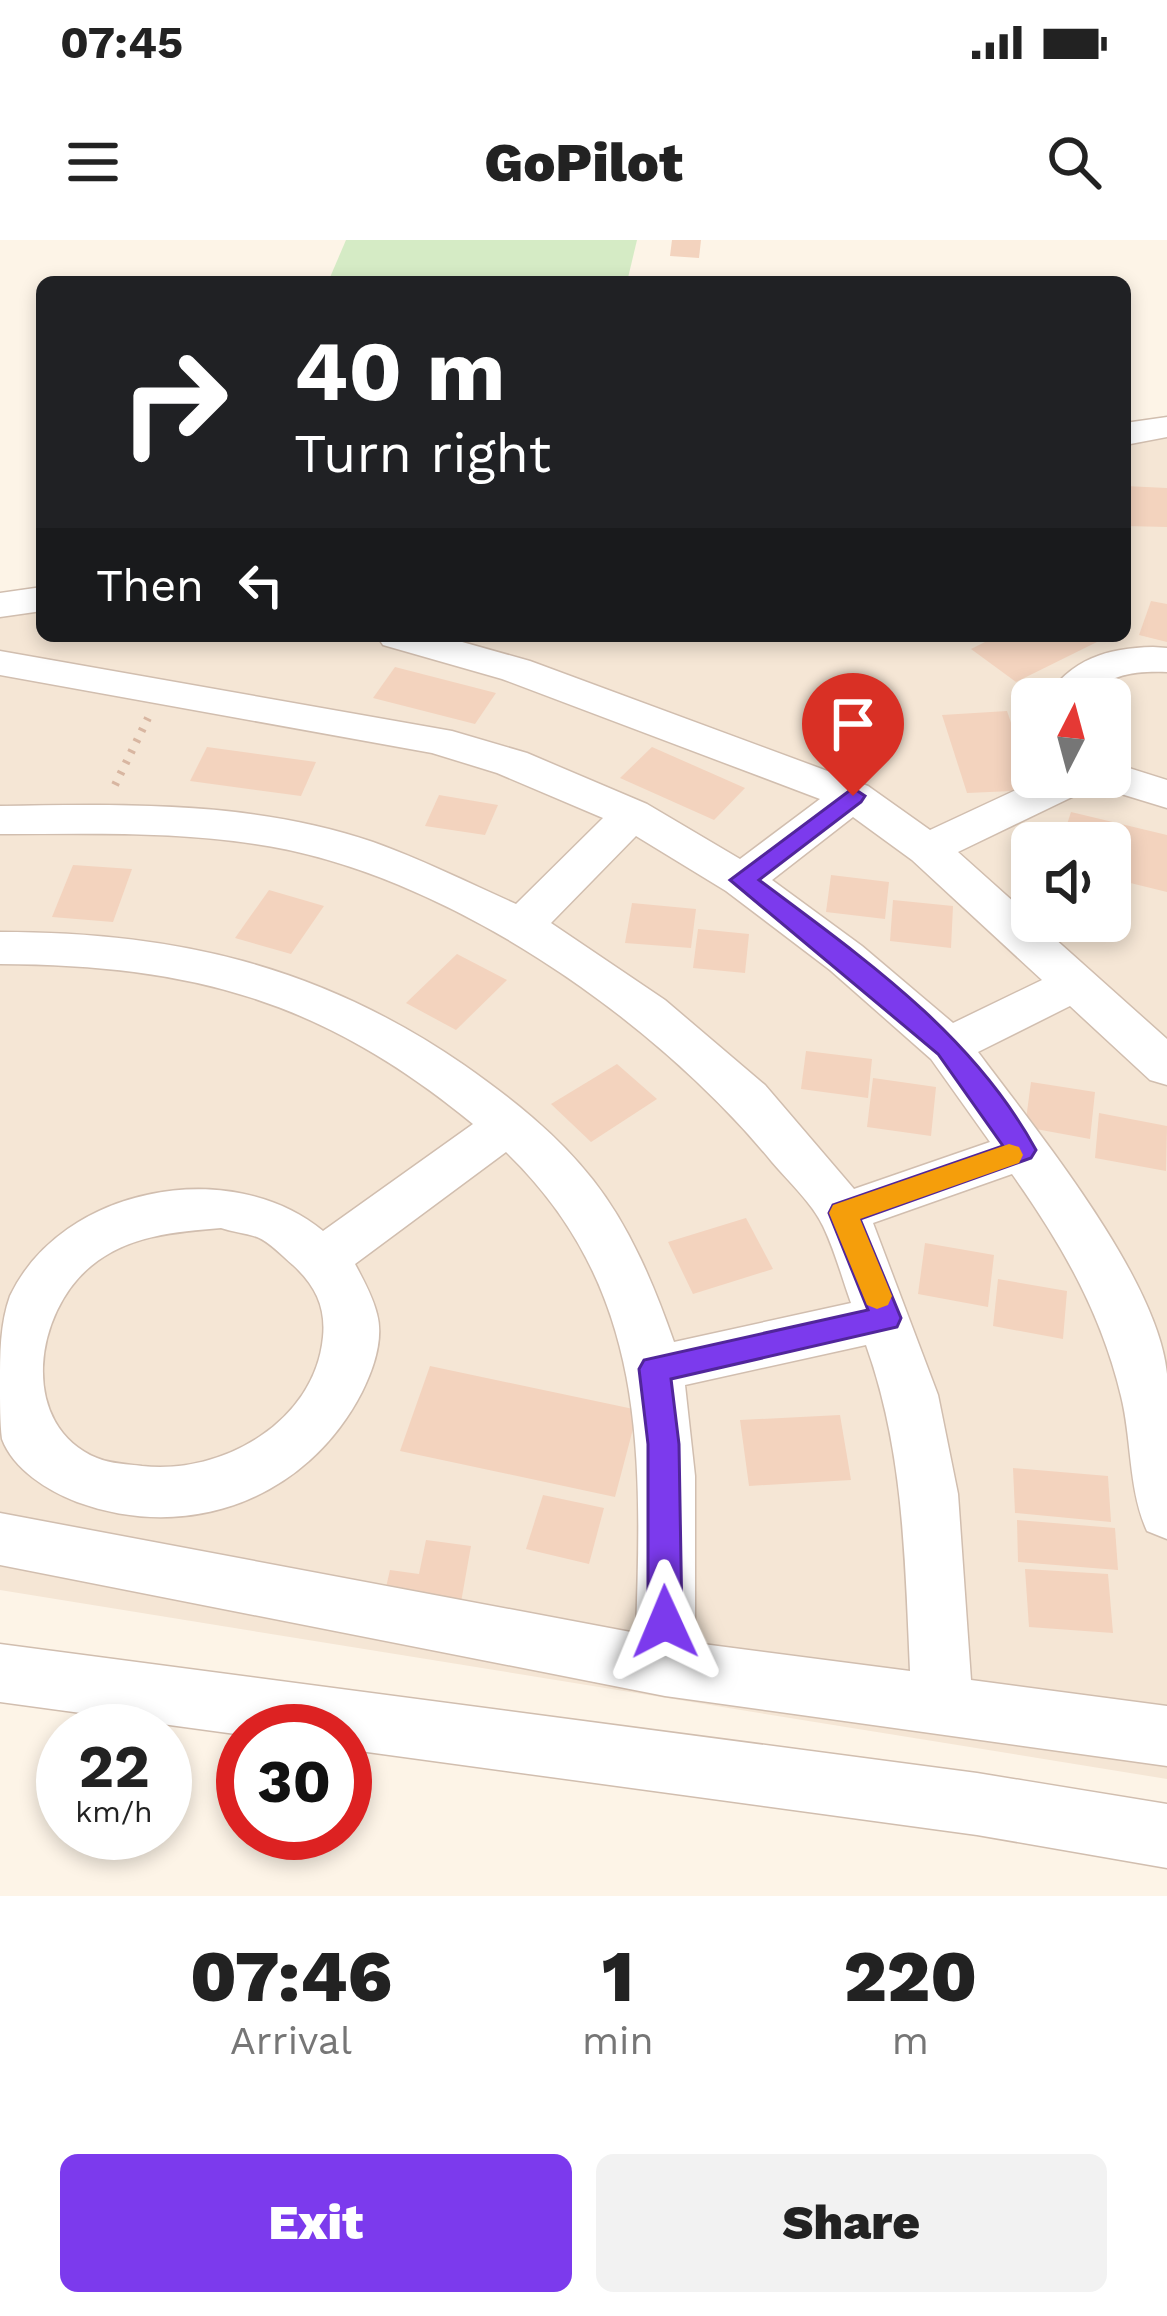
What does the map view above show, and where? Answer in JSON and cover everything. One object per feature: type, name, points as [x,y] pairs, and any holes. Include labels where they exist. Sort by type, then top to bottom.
[{"type":"street","points":[[1131,433],[1167,428]]},
{"type":"street","points":[[0,605],[36,600]]},
{"type":"street","points":[[418,642],[515,670],[853,796],[927,849],[1167,1067]]},
{"type":"street","points":[[1084,678],[1120,661],[1167,660]]},
{"type":"street","points":[[0,663],[436,740],[512,763],[632,814],[742,880],[846,958],[948,1046],[1078,1227],[1119,1306],[1149,1396],[1167,1514]]},
{"type":"street","points":[[1131,786],[1167,794]]},
{"type":"street","points":[[742,880],[853,796]]},
{"type":"street","points":[[927,849],[1035,798]]},
{"type":"street","points":[[522,925],[632,814]]},
{"type":"street","points":[[0,820],[98,819],[255,829],[359,854],[522,925],[648,1012],[748,1098],[844,1213],[911,1395],[930,1494],[942,1702]]},
{"type":"street","points":[[0,948],[147,959],[251,977],[324,1006],[410,1053],[507,1125],[574,1192],[622,1274],[655,1369],[664,1444],[665,1667]]},
{"type":"street","points":[[948,1046],[1078,982]]},
{"type":"street","points":[[325,1258],[507,1125]]},
{"type":"street","points":[[844,1213],[1022,1150]]},
{"type":"street","points":[[221,1208],[279,1224],[325,1258],[350,1306],[350,1361],[324,1416],[274,1462],[208,1490],[137,1496],[73,1476],[28,1436],[8,1384],[14,1327],[45,1276],[96,1236],[157,1213],[221,1208]]},
{"type":"street","points":[[655,1369],[886,1318]]},
{"type":"street","points":[[112,1562],[137,1496]]},
{"type":"street","points":[[0,1539],[665,1667],[1167,1736]]},
{"type":"street","points":[[0,1673],[954,1801],[1167,1836]]},
{"type":"path","points":[[98,819],[161,693]]},
{"type":"shaded area","points":[[1167,419],[1167,1779],[0,1590],[0,598],[36,593],[36,642],[1131,642],[1131,424]]},
{"type":"green space","points":[[346,240],[637,240],[628,276],[331,276]]},
{"type":"building","points":[[672,240],[701,240],[699,258],[670,256]]},
{"type":"building","points":[[1131,486],[1167,488],[1167,527],[1131,526]]},
{"type":"building","points":[[1151,601],[1167,604],[1167,642],[1139,635]]},
{"type":"building","points":[[985,642],[1097,642],[1024,678],[1011,678],[971,649]]},
{"type":"building","points":[[395,667],[496,693],[475,724],[373,698]]},
{"type":"building","points":[[1007,711],[1011,791],[967,793],[942,715]]},
{"type":"building","points":[[207,747],[316,762],[301,796],[190,781]]},
{"type":"building","points":[[652,747],[745,788],[714,820],[620,778]]},
{"type":"building","points":[[439,795],[498,805],[485,835],[425,826]]},
{"type":"building","points":[[1071,812],[1113,822],[1068,822]]},
{"type":"building","points":[[1131,826],[1167,835],[1167,892],[1131,883]]},
{"type":"building","points":[[73,865],[132,869],[113,922],[52,917]]},
{"type":"building","points":[[831,875],[889,882],[885,919],[826,912]]},
{"type":"building","points":[[269,890],[324,906],[291,954],[235,938]]},
{"type":"building","points":[[893,900],[953,906],[951,948],[890,941]]},
{"type":"building","points":[[632,903],[696,909],[691,948],[625,943]]},
{"type":"building","points":[[698,929],[749,934],[745,973],[693,968]]},
{"type":"building","points":[[457,954],[507,980],[456,1030],[406,1003]]},
{"type":"building","points":[[806,1051],[872,1059],[868,1098],[801,1089]]},
{"type":"building","points":[[617,1064],[657,1099],[591,1142],[551,1104]]},
{"type":"building","points":[[873,1078],[936,1087],[931,1136],[867,1127]]},
{"type":"building","points":[[1031,1082],[1095,1092],[1090,1139],[1025,1127]]},
{"type":"building","points":[[1099,1113],[1167,1126],[1166,1171],[1095,1158]]},
{"type":"building","points":[[746,1218],[773,1269],[693,1294],[668,1242]]},
{"type":"building","points":[[925,1243],[994,1255],[988,1307],[918,1294]]},
{"type":"building","points":[[998,1279],[1067,1291],[1063,1339],[993,1326]]},
{"type":"building","points":[[430,1366],[638,1410],[615,1497],[400,1451]]},
{"type":"building","points":[[840,1415],[851,1480],[749,1486],[740,1420]]},
{"type":"building","points":[[1013,1468],[1108,1476],[1111,1522],[1015,1513]]},
{"type":"building","points":[[543,1495],[604,1508],[589,1564],[526,1549]]},
{"type":"building","points":[[1017,1520],[1115,1528],[1118,1570],[1018,1562]]},
{"type":"building","points":[[426,1540],[471,1546],[458,1619],[381,1609],[390,1570],[419,1574]]},
{"type":"building","points":[[1025,1569],[1108,1574],[1113,1633],[1029,1627]]},
{"type":"slow traffic","points":[[877,1296],[844,1213],[1009,1155]]},
{"type":"route","points":[[665,1622],[664,1444],[655,1369],[886,1318],[844,1213],[1022,1150],[948,1046],[846,958],[742,880],[853,796]]}]
